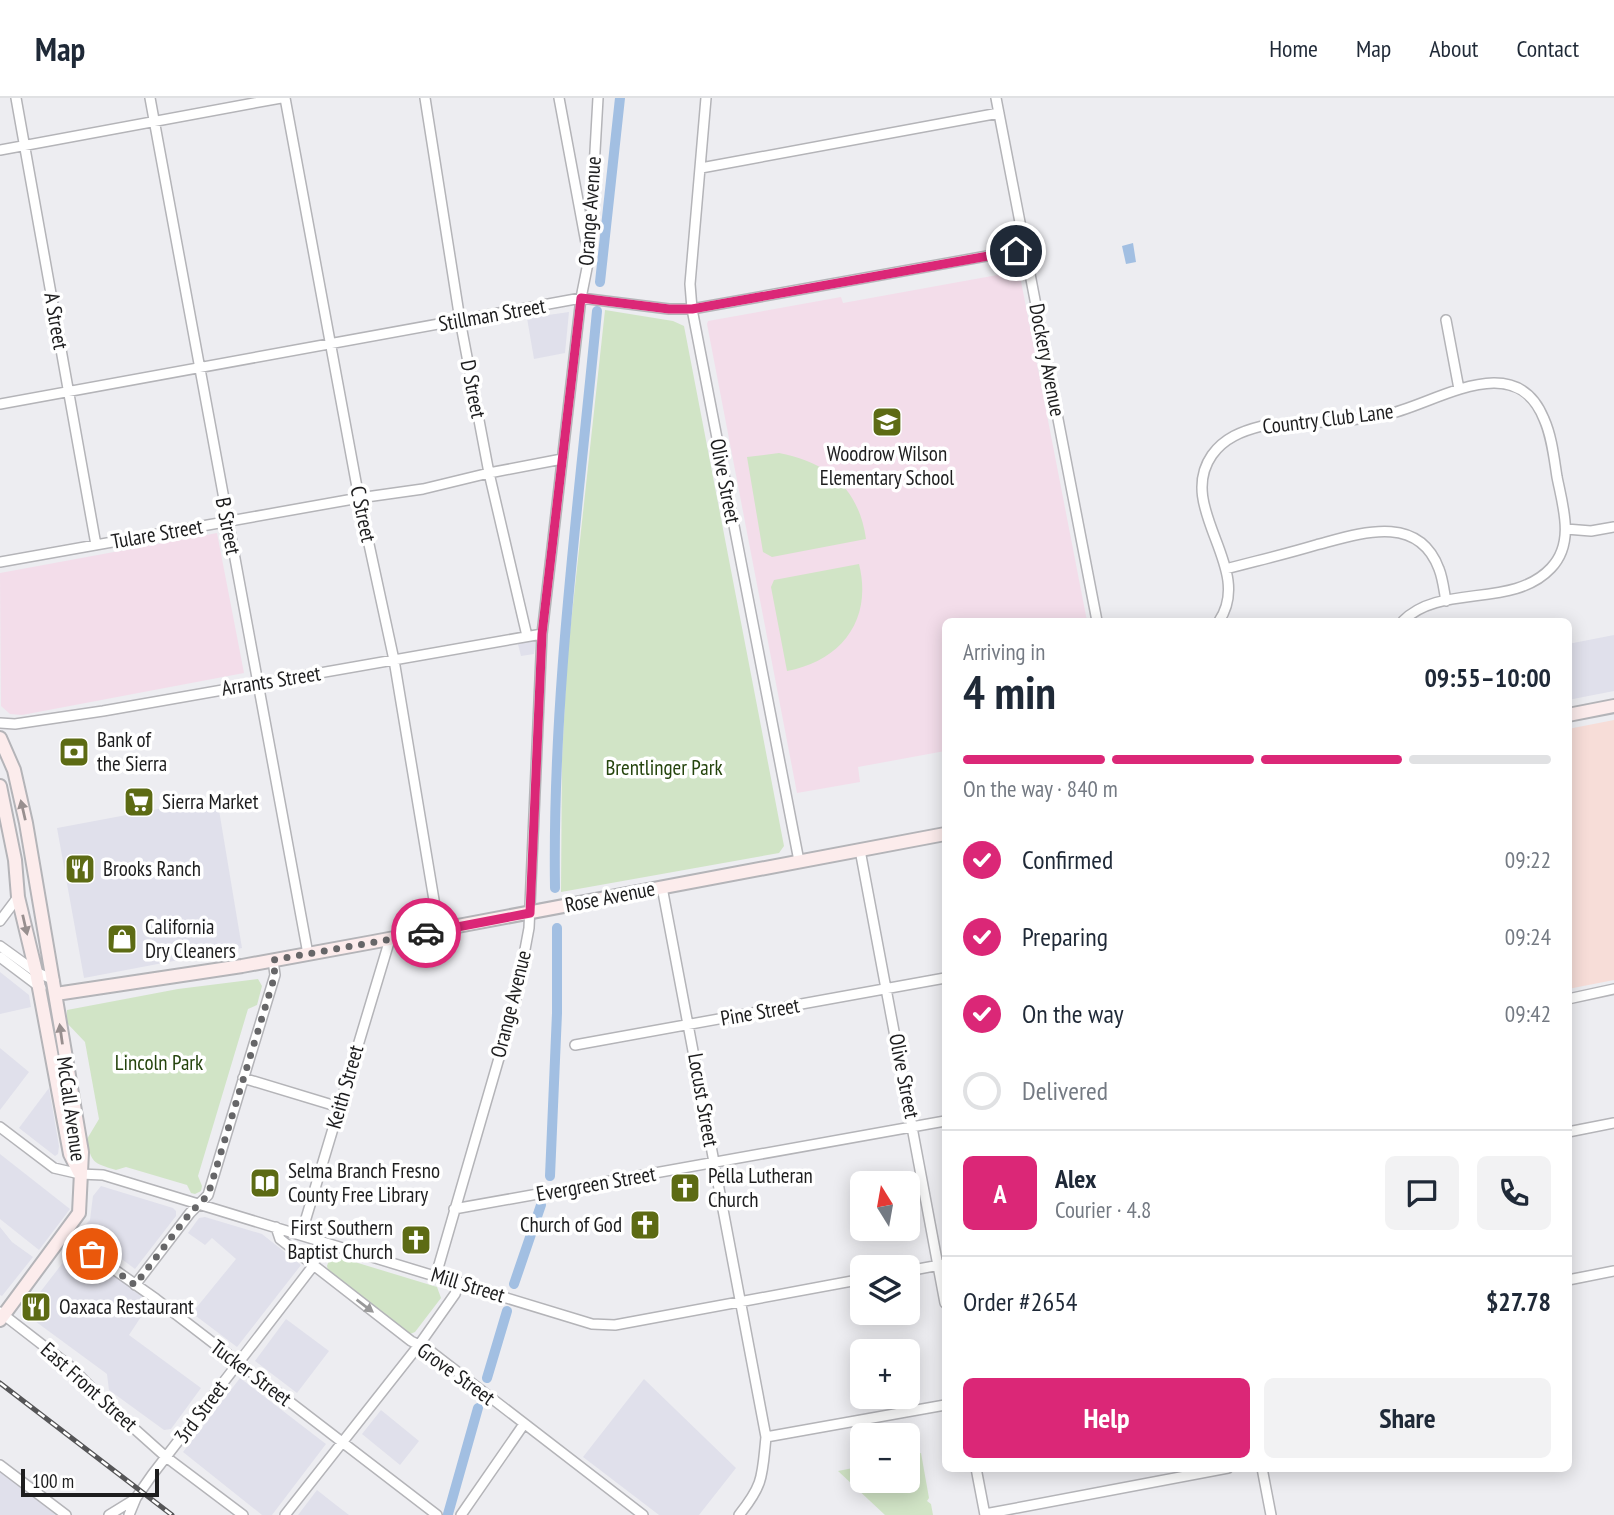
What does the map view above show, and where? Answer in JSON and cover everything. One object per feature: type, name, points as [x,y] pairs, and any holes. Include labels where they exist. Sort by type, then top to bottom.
[{"type":"main road","points":[[1572,714],[1614,706]]},
{"type":"main road","points":[[0,738],[14,771],[54,980],[62,992]]},
{"type":"main road","name":"McCall Avenue","points":[[0,786],[15,860],[18,897],[36,972],[70,1154],[80,1174]]},
{"type":"main road","name":"Rose Avenue","points":[[62,992],[309,954],[942,835]]},
{"type":"main road","name":"McCall Avenue","points":[[62,992],[62,1040],[82,1152],[80,1174]]},
{"type":"main road","points":[[1,1315],[79,1213],[80,1174]]},
{"type":"street","name":"A Street","points":[[16,98],[96,545]]},
{"type":"street","name":"B Street","points":[[150,98],[309,954]]},
{"type":"street","points":[[0,150],[283,98]]},
{"type":"street","name":"C Street","points":[[283,98],[359,498],[394,660],[439,930]]},
{"type":"street","name":"D Street","points":[[425,98],[460,320],[489,473],[527,636]]},
{"type":"street","points":[[559,98],[589,258]]},
{"type":"street","name":"Orange Avenue","points":[[436,1275],[514,1003],[530,913],[542,634],[581,298],[589,258],[598,98]]},
{"type":"street","name":"Olive Street","points":[[706,98],[690,284],[692,309],[799,861]]},
{"type":"street","name":"Dockery Avenue","points":[[996,98],[1096,618]]},
{"type":"street","points":[[701,168],[999,113]]},
{"type":"street","name":"Stillman Street","points":[[0,404],[581,298],[669,309],[692,309],[1026,249]]},
{"type":"street","points":[[1446,320],[1459,389]]},
{"type":"street","name":"Country Club Lane","points":[[1220,618],[1229,594],[1226,569],[1205,507],[1202,489],[1207,463],[1227,440],[1262,426],[1385,415],[1481,382],[1499,383],[1521,391],[1535,403],[1548,431],[1566,529],[1558,558],[1538,579],[1520,587],[1446,601],[1421,608],[1408,618]]},
{"type":"street","name":"Tulare Street","points":[[0,562],[423,489],[562,459]]},
{"type":"street","points":[[1566,529],[1591,531],[1614,527]]},
{"type":"street","points":[[1226,569],[1371,530],[1393,531],[1411,538],[1433,557],[1440,572],[1446,601]]},
{"type":"street","name":"Arrants Street","points":[[0,723],[15,724],[103,711],[542,634]]},
{"type":"street","name":"Olive Street","points":[[860,850],[942,1265]]},
{"type":"street","name":"Locust Street","points":[[662,887],[766,1437],[760,1483],[756,1493],[739,1515]]},
{"type":"street","points":[[0,921],[18,897]]},
{"type":"street","name":"Keith Street","points":[[301,1235],[390,939]]},
{"type":"street","points":[[0,946],[36,972],[54,980]]},
{"type":"street","points":[[0,957],[38,987],[62,992]]},
{"type":"street","points":[[135,1285],[190,1213],[208,1195],[275,975],[273,960]]},
{"type":"street","name":"Pine Street","points":[[575,1045],[942,979]]},
{"type":"street","points":[[1572,998],[1614,989]]},
{"type":"street","points":[[243,1078],[340,1107]]},
{"type":"street","name":"Evergreen Street","points":[[454,1209],[942,1121]]},
{"type":"street","points":[[1572,1131],[1614,1123]]},
{"type":"street","name":"Mill Street","points":[[0,1127],[54,1168],[80,1174],[103,1175],[604,1326],[850,1281]]},
{"type":"street","name":"Grove Street","points":[[276,1227],[280,1239],[313,1266],[429,1350],[643,1515]]},
{"type":"street","name":"Tucker Street","points":[[64,1234],[437,1515]]},
{"type":"street","name":"3rd Street","points":[[129,1515],[136,1498],[166,1457],[313,1266],[321,1241]]},
{"type":"street","points":[[920,1269],[942,1265]]},
{"type":"street","points":[[1572,1279],[1614,1272]]},
{"type":"street","points":[[285,1515],[419,1345],[455,1294],[459,1282]]},
{"type":"street","name":"East Front Street","points":[[1,1315],[71,1367],[109,1406],[166,1457],[243,1515]]},
{"type":"street","points":[[766,1437],[942,1406]]},
{"type":"street","points":[[461,1515],[524,1424]]},
{"type":"street","points":[[0,1465],[67,1515]]},
{"type":"street","points":[[977,1472],[985,1515],[1207,1472]]},
{"type":"street","points":[[1263,1472],[1271,1515]]},
{"type":"street","points":[[110,1515],[136,1498],[138,1515]]},
{"type":"shaded area","name":"Woodrow Wilson Elementary School","points":[[1019,271],[1086,618],[942,618],[942,752],[858,767],[860,782],[797,793],[707,324],[708,321],[841,297],[843,303]]},
{"type":"shaded area","points":[[569,312],[565,353],[534,359],[527,318]]},
{"type":"shaded area","points":[[217,533],[244,673],[22,715],[10,714],[1,706],[0,573]]},
{"type":"shaded area","points":[[1614,635],[1614,691],[1572,699],[1572,643]]},
{"type":"shaded area","points":[[536,640],[534,654],[521,656],[518,644]]},
{"type":"shaded area","points":[[1614,720],[1614,980],[1572,988],[1572,728]]},
{"type":"shaded area","points":[[217,798],[242,948],[84,978],[57,828]]},
{"type":"shaded area","points":[[0,972],[29,995],[31,1007],[0,1014]]},
{"type":"shaded area","points":[[0,1048],[29,1072],[0,1110]]},
{"type":"shaded area","points":[[49,1088],[59,1146],[55,1156],[19,1128]]},
{"type":"shaded area","points":[[0,1154],[70,1209],[39,1250],[0,1219]]},
{"type":"shaded area","points":[[101,1186],[176,1211],[176,1216],[135,1269],[92,1237],[77,1233],[90,1220],[93,1196]]},
{"type":"shaded area","points":[[205,1217],[262,1234],[301,1265],[237,1347],[192,1313],[236,1259],[212,1238],[205,1245],[188,1233],[199,1218]]},
{"type":"shaded area","points":[[0,1227],[12,1242],[33,1257],[2,1296],[0,1295]]},
{"type":"shaded area","points":[[81,1241],[111,1259],[156,1294],[129,1335],[201,1388],[171,1429],[164,1430],[109,1390],[107,1374],[24,1313],[68,1256],[71,1246]]},
{"type":"shaded area","points":[[286,1319],[329,1351],[297,1393],[255,1361]]},
{"type":"shaded area","points":[[240,1378],[326,1444],[272,1515],[262,1515],[183,1452]]},
{"type":"shaded area","points":[[644,1379],[736,1468],[699,1515],[659,1515],[583,1457]]},
{"type":"shaded area","points":[[381,1410],[419,1441],[400,1465],[362,1434]]},
{"type":"shaded area","points":[[0,1470],[36,1498],[57,1515],[0,1515]]},
{"type":"shaded area","points":[[317,1490],[336,1505],[349,1515],[298,1515]]},
{"type":"green space","name":"Brentlinger Park","points":[[605,310],[673,321],[684,326],[784,846],[779,853],[561,892],[562,759],[567,660]]},
{"type":"green space","points":[[779,453],[812,463],[838,481],[856,506],[866,539],[772,557],[763,552],[747,457]]},
{"type":"green space","points":[[859,564],[861,603],[857,620],[848,635],[837,648],[823,658],[787,671],[771,587],[774,580]]},
{"type":"green space","name":"Lincoln Park","points":[[258,979],[262,986],[257,1005],[248,1009],[198,1176],[201,1191],[191,1193],[187,1185],[126,1167],[116,1170],[94,1161],[87,1139],[99,1119],[85,1042],[66,1022],[67,1010],[178,989]]},
{"type":"green space","points":[[335,1256],[437,1287],[441,1298],[415,1332],[410,1334],[328,1270],[330,1257]]},
{"type":"green space","points":[[920,1453],[929,1498],[927,1501],[931,1504],[933,1515],[885,1515],[862,1493],[920,1493]]},
{"type":"green space","points":[[850,1469],[850,1482],[838,1471]]},
{"type":"water","points":[[1133,243],[1136,262],[1126,264],[1122,246]]},
{"type":"waterway","points":[[600,282],[620,98]]},
{"type":"waterway","points":[[555,888],[555,816],[562,672],[597,311]]},
{"type":"waterway","points":[[550,1176],[557,1013],[557,928]]},
{"type":"waterway","points":[[514,1284],[541,1205]]},
{"type":"waterway","points":[[487,1378],[507,1311]]},
{"type":"waterway","points":[[448,1514],[478,1408]]},
{"type":"railway","points":[[0,1383],[172,1515]]},
{"type":"way so far","points":[[92,1254],[135,1285],[190,1213],[208,1195],[275,975],[273,960],[426,933]]},
{"type":"place","name":"Woodrow Wilson Elementary School","points":[[887,422]]},
{"type":"place","name":"Bank of the Sierra","points":[[74,752]]},
{"type":"place","name":"Sierra Market","points":[[139,802]]},
{"type":"place","name":"Brooks Ranch","points":[[80,869]]},
{"type":"place","name":"California Dry Cleaners","points":[[122,939]]},
{"type":"place","name":"Selma Branch Fresno County Free Library","points":[[265,1183]]},
{"type":"place","name":"Pella Lutheran Church","points":[[685,1188]]},
{"type":"place","name":"Church of God","points":[[645,1225]]},
{"type":"place","name":"First Southern Baptist Church","points":[[416,1240]]},
{"type":"place","name":"Oaxaca Restaurant","points":[[36,1307]]},
{"type":"route","points":[[426,933],[530,913],[542,634],[581,298],[676,310],[692,309],[1016,251]]}]
